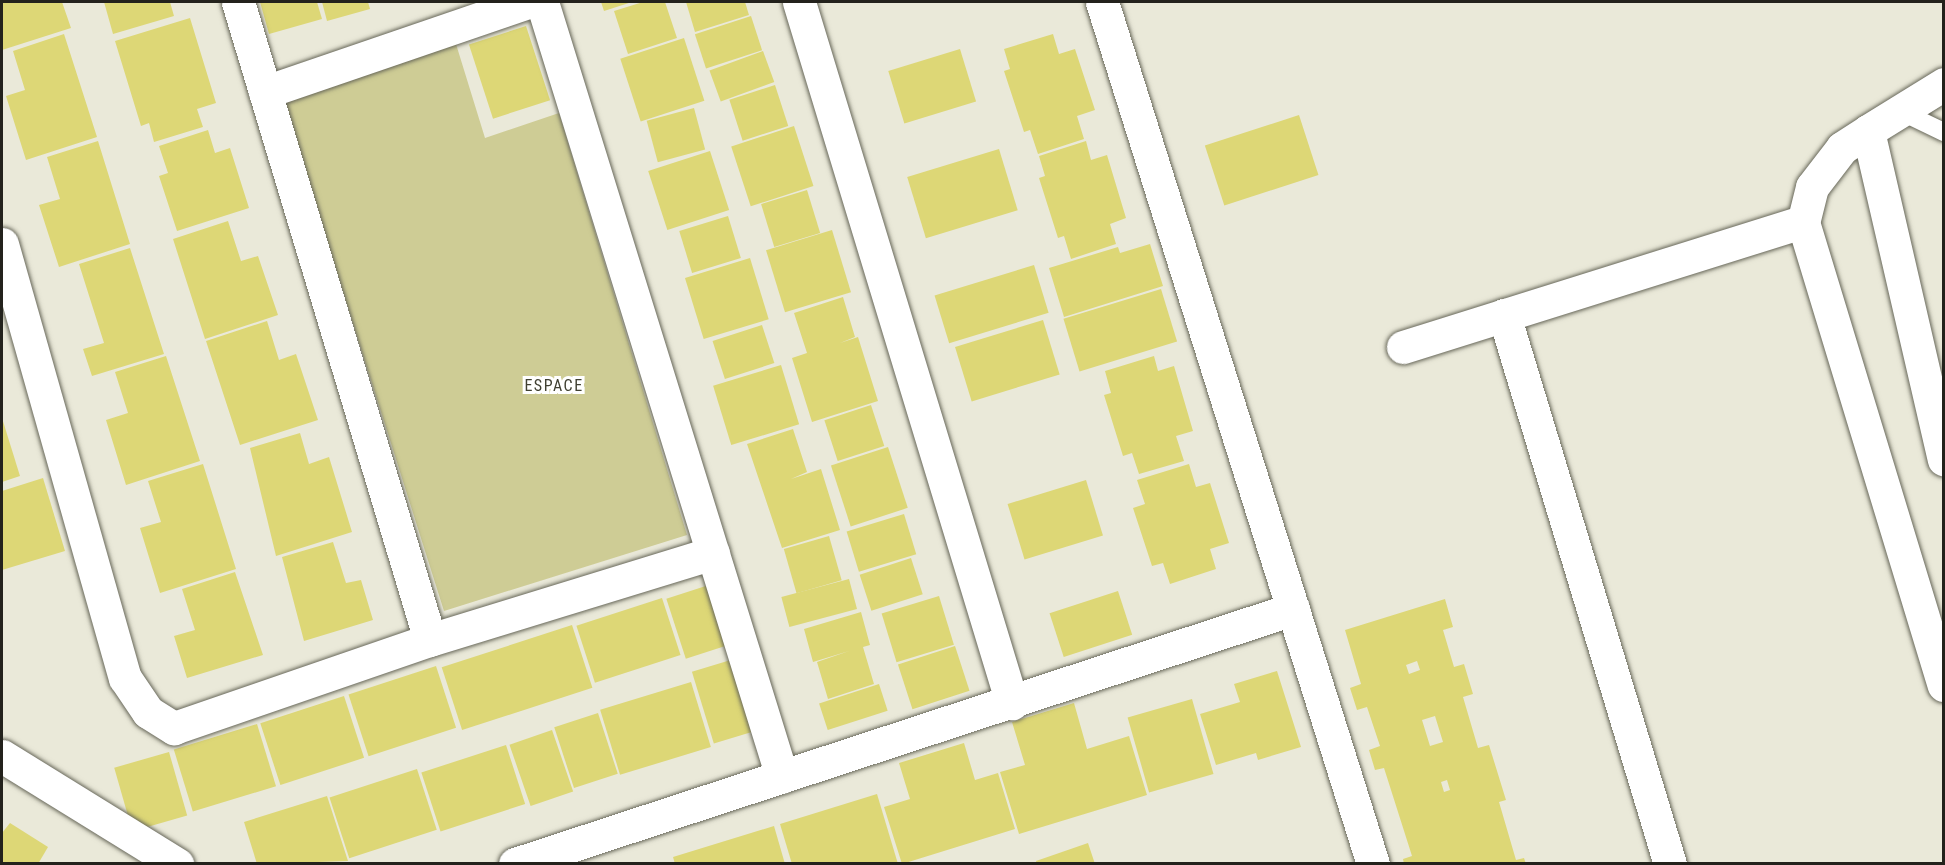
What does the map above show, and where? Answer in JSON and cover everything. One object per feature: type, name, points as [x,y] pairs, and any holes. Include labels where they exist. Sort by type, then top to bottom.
[{"type":"street","points":[[238,2],[430,640]]},
{"type":"street","points":[[265,92],[528,2]]},
{"type":"street","points":[[542,2],[782,777]]},
{"type":"street","points":[[800,2],[1012,703]]},
{"type":"street","points":[[1102,2],[1373,864]]},
{"type":"street","points":[[1944,84],[1898,110],[1842,148],[1812,187],[1803,222],[1944,686]]},
{"type":"street","points":[[1868,131],[1944,459]]},
{"type":"street","points":[[1403,347],[1803,222]]},
{"type":"street","points":[[2,244],[125,678],[148,712],[174,728],[430,640],[713,554]]},
{"type":"street","points":[[1504,315],[1670,864]]},
{"type":"street","points":[[514,864],[1012,703],[1293,609]]},
{"type":"street","points":[[2,756],[177,864]]},
{"type":"lane","points":[[1898,110],[1944,132]]},
{"type":"shaded area","points":[[456,44],[485,138],[559,113],[687,535],[444,611],[283,102]]},
{"type":"building","points":[[2,2],[62,2],[71,28],[2,50]]},
{"type":"building","points":[[104,2],[170,2],[174,16],[113,34]]},
{"type":"building","points":[[260,2],[317,2],[322,19],[269,34]]},
{"type":"building","points":[[322,2],[368,2],[370,9],[327,21]]},
{"type":"building","points":[[601,2],[632,2],[604,11]]},
{"type":"building","points":[[643,2],[665,2],[677,38],[628,54],[614,11]]},
{"type":"building","points":[[686,2],[745,2],[749,15],[695,32]]},
{"type":"building","points":[[751,16],[762,50],[706,68],[695,34]]},
{"type":"building","points":[[190,18],[216,103],[197,109],[203,127],[154,142],[149,123],[141,126],[115,41]]},
{"type":"building","points":[[526,26],[550,100],[493,119],[469,45]]},
{"type":"building","points":[[64,34],[97,137],[26,160],[6,96],[25,90],[13,51]]},
{"type":"building","points":[[1053,34],[1059,54],[1075,49],[1095,110],[1077,116],[1084,139],[1038,154],[1030,130],[1024,132],[1004,71],[1010,69],[1004,49]]},
{"type":"building","points":[[684,38],[704,101],[641,121],[620,59]]},
{"type":"building","points":[[960,49],[976,102],[904,124],[888,71]]},
{"type":"building","points":[[763,51],[774,82],[721,102],[709,70]]},
{"type":"building","points":[[775,85],[788,126],[743,141],[729,100]]},
{"type":"building","points":[[694,108],[705,150],[658,162],[647,121]]},
{"type":"building","points":[[1299,115],[1318,175],[1224,206],[1205,146]]},
{"type":"building","points":[[794,126],[813,186],[751,206],[731,146]]},
{"type":"building","points":[[208,130],[215,153],[230,148],[249,208],[177,231],[159,176],[168,173],[159,146]]},
{"type":"building","points":[[98,141],[130,244],[59,267],[39,205],[60,199],[47,157]]},
{"type":"building","points":[[1086,141],[1091,160],[1107,155],[1126,218],[1110,224],[1116,244],[1071,259],[1064,236],[1058,238],[1039,178],[1045,176],[1039,156]]},
{"type":"building","points":[[999,149],[1018,210],[926,238],[907,177]]},
{"type":"building","points":[[710,151],[729,210],[667,230],[648,171]]},
{"type":"building","points":[[807,190],[820,233],[774,247],[761,204]]},
{"type":"building","points":[[728,216],[741,258],[692,273],[679,231]]},
{"type":"building","points":[[228,221],[241,261],[258,256],[278,315],[205,339],[173,239]]},
{"type":"building","points":[[832,230],[851,292],[785,312],[766,250]]},
{"type":"building","points":[[1150,244],[1163,286],[1064,317],[1049,268],[1118,247],[1120,253]]},
{"type":"building","points":[[130,248],[164,354],[92,376],[83,349],[104,343],[79,264]]},
{"type":"building","points":[[750,258],[769,319],[704,339],[685,278]]},
{"type":"building","points":[[1034,265],[1049,313],[949,343],[935,295]]},
{"type":"building","points":[[1161,289],[1177,342],[1080,371],[1063,319]]},
{"type":"building","points":[[843,297],[855,337],[840,343],[858,337],[878,401],[812,422],[792,358],[807,353],[794,313]]},
{"type":"building","points":[[1043,320],[1060,375],[972,401],[955,347]]},
{"type":"building","points":[[267,321],[279,360],[296,354],[318,420],[240,445],[206,341]]},
{"type":"building","points":[[762,325],[774,363],[725,379],[713,341]]},
{"type":"building","points":[[166,356],[200,461],[126,485],[106,420],[128,413],[115,372]]},
{"type":"building","points":[[1154,356],[1158,371],[1174,366],[1193,431],[1176,436],[1184,461],[1139,474],[1132,453],[1123,456],[1104,395],[1111,393],[1105,371]]},
{"type":"building","points":[[781,365],[799,424],[731,445],[713,386]]},
{"type":"building","points":[[871,405],[884,446],[838,461],[824,420]]},
{"type":"building","points":[[2,418],[20,476],[2,482]]},
{"type":"building","points":[[793,429],[807,472],[791,479],[821,469],[840,530],[782,548],[747,444]]},
{"type":"building","points":[[300,433],[309,464],[329,457],[352,532],[276,556],[250,448]]},
{"type":"building","points":[[888,447],[908,508],[851,526],[831,466]]},
{"type":"building","points":[[203,464],[236,569],[160,593],[140,528],[161,522],[148,481]]},
{"type":"building","points":[[1189,464],[1196,487],[1210,483],[1229,543],[1210,549],[1216,569],[1170,584],[1163,563],[1152,566],[1133,508],[1145,504],[1137,480]]},
{"type":"building","points":[[43,478],[65,551],[2,570],[2,491]]},
{"type":"building","points":[[1086,480],[1103,535],[1025,559],[1008,504]]},
{"type":"building","points":[[904,514],[916,554],[859,572],[847,532]]},
{"type":"building","points":[[829,536],[842,580],[797,593],[784,549]]},
{"type":"building","points":[[333,542],[346,583],[361,580],[373,620],[304,641],[282,557]]},
{"type":"building","points":[[911,558],[923,594],[871,611],[860,575]]},
{"type":"building","points":[[235,572],[263,655],[187,678],[174,636],[195,630],[182,589]]},
{"type":"building","points":[[849,579],[857,609],[789,627],[781,597]]},
{"type":"building","points":[[712,584],[731,644],[686,659],[666,599]]},
{"type":"building","points":[[1118,591],[1132,635],[1064,657],[1050,613]]},
{"type":"building","points":[[939,596],[954,645],[897,662],[882,614]]},
{"type":"building","points":[[662,598],[681,655],[595,683],[576,626]]},
{"type":"building","points":[[1445,599],[1453,627],[1443,630],[1454,667],[1464,664],[1473,694],[1463,697],[1478,748],[1489,745],[1506,800],[1499,802],[1516,860],[1524,858],[1526,864],[1404,864],[1403,859],[1412,856],[1384,768],[1375,770],[1369,750],[1380,746],[1367,707],[1357,710],[1350,688],[1361,684],[1345,630]],"holes":[[[1417,661],[1420,670],[1409,674],[1406,665]],[[1435,716],[1443,742],[1430,746],[1422,720]],[[1447,780],[1450,790],[1444,792],[1441,782]]]},
{"type":"building","points":[[861,612],[870,645],[863,647],[874,684],[828,699],[817,662],[849,651],[813,662],[804,629]]},
{"type":"building","points":[[572,625],[592,688],[462,730],[442,667]]},
{"type":"building","points":[[955,646],[970,691],[912,709],[898,665]]},
{"type":"building","points":[[734,659],[756,731],[714,744],[692,672]]},
{"type":"building","points":[[436,666],[456,728],[369,756],[349,694]]},
{"type":"building","points":[[1277,671],[1301,747],[1258,760],[1256,753],[1216,765],[1200,714],[1240,702],[1234,684]]},
{"type":"building","points":[[691,682],[711,747],[620,775],[600,710]]},
{"type":"building","points":[[879,684],[888,711],[828,730],[819,703]]},
{"type":"building","points":[[344,696],[364,758],[280,785],[260,723]]},
{"type":"building","points":[[1192,699],[1213,774],[1149,792],[1128,717]]},
{"type":"building","points":[[1074,703],[1087,749],[1129,736],[1147,795],[1019,834],[1000,772],[1025,765],[1012,722]]},
{"type":"building","points":[[598,713],[618,774],[574,788],[554,727]]},
{"type":"building","points":[[257,724],[276,786],[193,812],[174,749]]},
{"type":"building","points":[[552,730],[573,791],[531,806],[509,745]]},
{"type":"building","points":[[964,743],[975,780],[998,773],[1015,829],[902,864],[884,807],[910,799],[899,763]]},
{"type":"building","points":[[506,745],[525,804],[441,831],[421,773]]},
{"type":"building","points":[[169,752],[187,815],[132,831],[114,768]]},
{"type":"building","points":[[417,769],[437,830],[349,858],[330,797]]},
{"type":"building","points":[[877,794],[898,864],[792,864],[780,824]]},
{"type":"building","points":[[327,796],[348,861],[257,864],[244,822]]},
{"type":"building","points":[[10,823],[48,847],[38,864],[2,864],[2,833]]},
{"type":"building","points":[[774,826],[785,864],[675,864],[673,857]]},
{"type":"building","points":[[1088,843],[1095,864],[1037,864],[1036,861]]},
{"type":"district","name":"ESPACE","points":[[554,386]]}]
